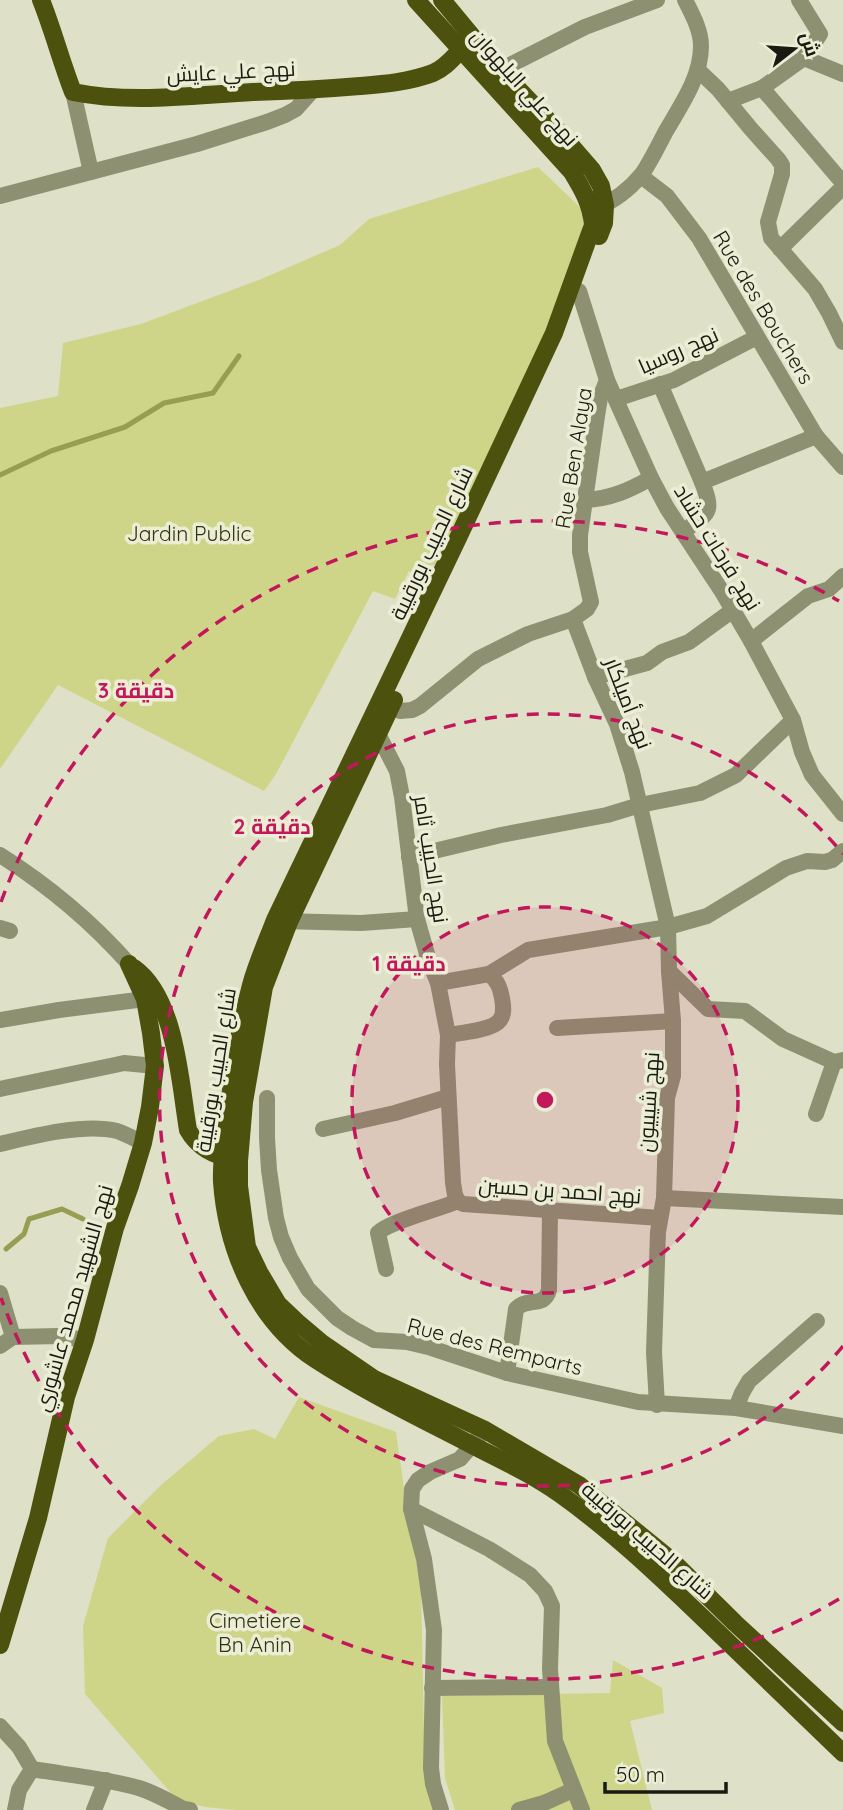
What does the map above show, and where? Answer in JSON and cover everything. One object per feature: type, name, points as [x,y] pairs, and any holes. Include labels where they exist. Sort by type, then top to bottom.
[{"type":"main road","points":[[41,0],[73,92]]},
{"type":"main road","name":"نهج علي البلهوان","points":[[416,0],[500,70],[559,132],[592,170],[601,186],[599,208]]},
{"type":"main road","name":"نهج علي البلهوان","points":[[442,0],[467,43],[572,173],[587,197],[599,208]]},
{"type":"main road","name":"نهج علي عايش","points":[[73,92],[114,98],[313,90],[411,80],[435,72],[446,65],[467,43]]},
{"type":"main road","name":"شارع الحبيب بورقيبة","points":[[599,208],[575,289],[385,704],[251,983],[230,1097],[231,1159],[239,1186],[247,1247],[278,1304],[297,1322],[323,1344],[374,1379],[485,1430],[579,1485],[671,1560],[843,1723]]},
{"type":"main road","points":[[129,964],[152,985],[165,1015],[178,1055],[188,1130],[194,1141],[207,1150],[231,1159]]},
{"type":"main road","name":"نهج الشهيد محمد عاشوري","points":[[0,1645],[38,1518],[66,1398],[85,1340],[115,1228],[143,1143],[150,1107],[155,1066],[151,1032],[145,999],[129,964]]},
{"type":"main road","name":"شارع الحبيب بورقيبة","points":[[231,1159],[222,1181],[236,1252],[262,1306],[281,1329],[312,1357],[346,1378],[521,1469],[559,1493],[645,1562],[843,1753]]},
{"type":"street","points":[[500,70],[586,27],[657,0]]},
{"type":"street","points":[[599,208],[620,195],[640,176],[688,93],[698,70],[701,45],[698,27],[685,0]]},
{"type":"street","points":[[728,102],[762,88],[804,58],[820,34],[799,0]]},
{"type":"street","points":[[804,58],[843,74]]},
{"type":"street","points":[[698,70],[718,89],[782,165],[782,174],[768,222],[771,238],[815,289],[843,342]]},
{"type":"street","points":[[762,88],[843,185],[780,249]]},
{"type":"street","points":[[0,195],[197,145],[285,115],[296,108],[313,90]]},
{"type":"street","points":[[73,92],[91,172]]},
{"type":"street","name":"Rue des Bouchers","points":[[640,176],[667,196],[709,252],[816,436],[837,450],[843,467]]},
{"type":"street","name":"نهج فرحات حشاد","points":[[575,289],[607,380],[651,478],[751,641],[793,720],[812,775],[843,814]]},
{"type":"street","name":"نهج روسيا","points":[[616,399],[683,375],[757,337]]},
{"type":"street","name":"Rue Ben Alaya","points":[[573,619],[587,609],[591,602],[580,552],[580,535],[600,398],[607,380]]},
{"type":"street","points":[[660,384],[709,499],[707,512],[682,532]]},
{"type":"street","points":[[702,482],[816,436]]},
{"type":"street","points":[[585,500],[610,497],[651,478]]},
{"type":"street","points":[[751,641],[808,596],[829,589],[843,576]]},
{"type":"street","points":[[595,677],[647,663],[662,652],[689,642],[733,610]]},
{"type":"street","points":[[385,704],[405,711],[420,706],[478,659],[528,634],[573,619]]},
{"type":"street","name":"نهج أميلكار","points":[[573,619],[623,742],[640,805]]},
{"type":"street","points":[[409,857],[700,793],[736,775],[793,720]]},
{"type":"street","name":"نهج الحبيب ثامر","points":[[373,729],[397,771],[417,919],[438,983],[448,1035],[453,1183],[458,1201]]},
{"type":"street","name":"نهج شيبيون","points":[[640,805],[668,927],[673,1021],[673,1076],[667,1098],[664,1198],[658,1232],[654,1352],[657,1405]]},
{"type":"street","points":[[438,983],[489,974],[528,950],[668,927],[706,916],[796,863],[825,862],[843,851]]},
{"type":"street","points":[[0,855],[84,916],[129,964]]},
{"type":"street","points":[[282,921],[361,923],[417,919]]},
{"type":"street","points":[[669,971],[708,1009],[745,1012],[783,1039],[838,1061],[816,1114]]},
{"type":"street","points":[[448,1035],[492,1026],[500,1021],[504,1009],[500,987],[489,974]]},
{"type":"street","points":[[0,1020],[145,999]]},
{"type":"street","points":[[557,1028],[673,1021]]},
{"type":"street","points":[[0,1089],[124,1063],[155,1066]]},
{"type":"street","points":[[323,1129],[395,1113],[448,1097]]},
{"type":"street","name":"Rue des Remparts","points":[[267,1098],[268,1159],[276,1218],[290,1258],[308,1289],[337,1318],[374,1340],[407,1342],[507,1373],[638,1402],[736,1408],[843,1426]]},
{"type":"street","points":[[0,1144],[45,1134],[91,1129],[118,1131],[143,1143]]},
{"type":"street","points":[[664,1198],[843,1207]]},
{"type":"street","points":[[386,1269],[378,1233],[381,1229],[458,1201]]},
{"type":"street","name":"نهج احمد بن حسين","points":[[458,1201],[463,1204],[660,1218]]},
{"type":"street","points":[[507,1373],[516,1309],[525,1303],[543,1300],[549,1290],[550,1211]]},
{"type":"street","points":[[0,1293],[7,1341],[59,1336],[85,1340]]},
{"type":"street","points":[[736,1408],[749,1381],[817,1321]]},
{"type":"street","points":[[441,1810],[432,1784],[430,1768],[433,1630],[430,1595],[411,1509],[412,1489],[418,1480],[430,1472],[460,1460],[485,1430]]},
{"type":"street","points":[[411,1509],[489,1549],[530,1576],[545,1591],[552,1606],[550,1669],[555,1741],[582,1810]]},
{"type":"street","points":[[432,1688],[551,1687]]},
{"type":"street","points":[[0,1726],[19,1747],[32,1769]]},
{"type":"street","points":[[32,1769],[106,1780],[143,1789],[190,1810]]},
{"type":"street","points":[[15,1810],[19,1790],[32,1769]]},
{"type":"street","points":[[94,1810],[106,1780]]},
{"type":"street","points":[[519,1810],[544,1803],[573,1790]]},
{"type":"green space","name":"Jardin Public","points":[[538,167],[584,211],[581,245],[538,361],[440,564],[424,566],[417,575],[409,571],[395,599],[373,591],[276,774],[264,791],[58,685],[0,769],[0,408],[58,396],[63,343],[141,324],[259,280],[340,245],[369,219]]},
{"type":"green space","name":"Cimetiere Bn Anin","points":[[299,1397],[396,1432],[421,1587],[425,1780],[434,1810],[235,1810],[205,1807],[177,1800],[85,1694],[83,1626],[108,1538],[161,1485],[219,1436],[254,1429],[275,1439]]},
{"type":"green space","points":[[613,1660],[662,1688],[664,1713],[630,1721],[652,1810],[455,1810],[445,1778],[442,1696],[610,1693]]},
{"type":"waterway","points":[[0,475],[51,451],[125,427],[164,403],[213,393],[239,356]]},
{"type":"waterway","points":[[6,1249],[24,1234],[29,1219],[62,1209],[83,1219]]}]
